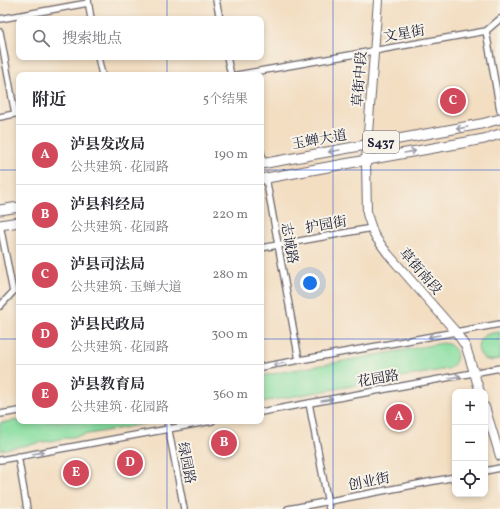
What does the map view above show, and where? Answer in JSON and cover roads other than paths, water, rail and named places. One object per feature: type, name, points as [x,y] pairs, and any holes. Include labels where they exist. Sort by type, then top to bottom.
[{"type":"main road","name":"草街中段","points":[[366,160],[378,0]]},
{"type":"main road","name":"玉蝉大道","points":[[264,163],[481,124],[500,119]]},
{"type":"main road","name":"玉蝉大道","points":[[264,178],[484,139],[500,134]]},
{"type":"main road","name":"草街南段","points":[[366,160],[367,214],[374,235],[388,254],[456,332],[466,347],[479,389]]},
{"type":"main road","points":[[0,210],[16,207]]},
{"type":"main road","points":[[0,225],[16,222]]},
{"type":"main road","points":[[488,417],[500,456]]},
{"type":"street","points":[[216,0],[219,16]]},
{"type":"street","points":[[0,19],[88,1],[90,16]]},
{"type":"street","points":[[500,19],[486,31],[500,110]]},
{"type":"street","name":"文星街","points":[[258,72],[486,31]]},
{"type":"street","points":[[0,32],[16,109]]},
{"type":"street","points":[[99,60],[101,72]]},
{"type":"street","points":[[228,60],[230,72]]},
{"type":"street","points":[[0,117],[16,114]]},
{"type":"street","name":"志诚路","points":[[264,182],[278,245],[299,360]]},
{"type":"street","points":[[0,225],[16,292],[0,306]]},
{"type":"street","name":"护园街","points":[[264,247],[372,228]]},
{"type":"street","points":[[264,366],[500,324]]},
{"type":"street","name":"花园路","points":[[264,411],[500,368]]},
{"type":"street","points":[[309,403],[329,509]]},
{"type":"street","points":[[0,414],[16,411]]},
{"type":"street","name":"绿园路","points":[[167,424],[184,509]]},
{"type":"street","points":[[0,460],[196,424]]},
{"type":"street","points":[[18,456],[27,509]]},
{"type":"street","points":[[488,470],[500,468]]},
{"type":"street","name":"创业街","points":[[288,509],[452,478]]},
{"type":"place","name":"泸县司法局","points":[[453,101]]},
{"type":"place","name":"泸县发改局","points":[[399,417]]},
{"type":"place","name":"泸县科经局","points":[[224,443]]},
{"type":"place","name":"泸县民政局","points":[[130,463]]},
{"type":"place","name":"泸县教育局","points":[[76,473]]}]
